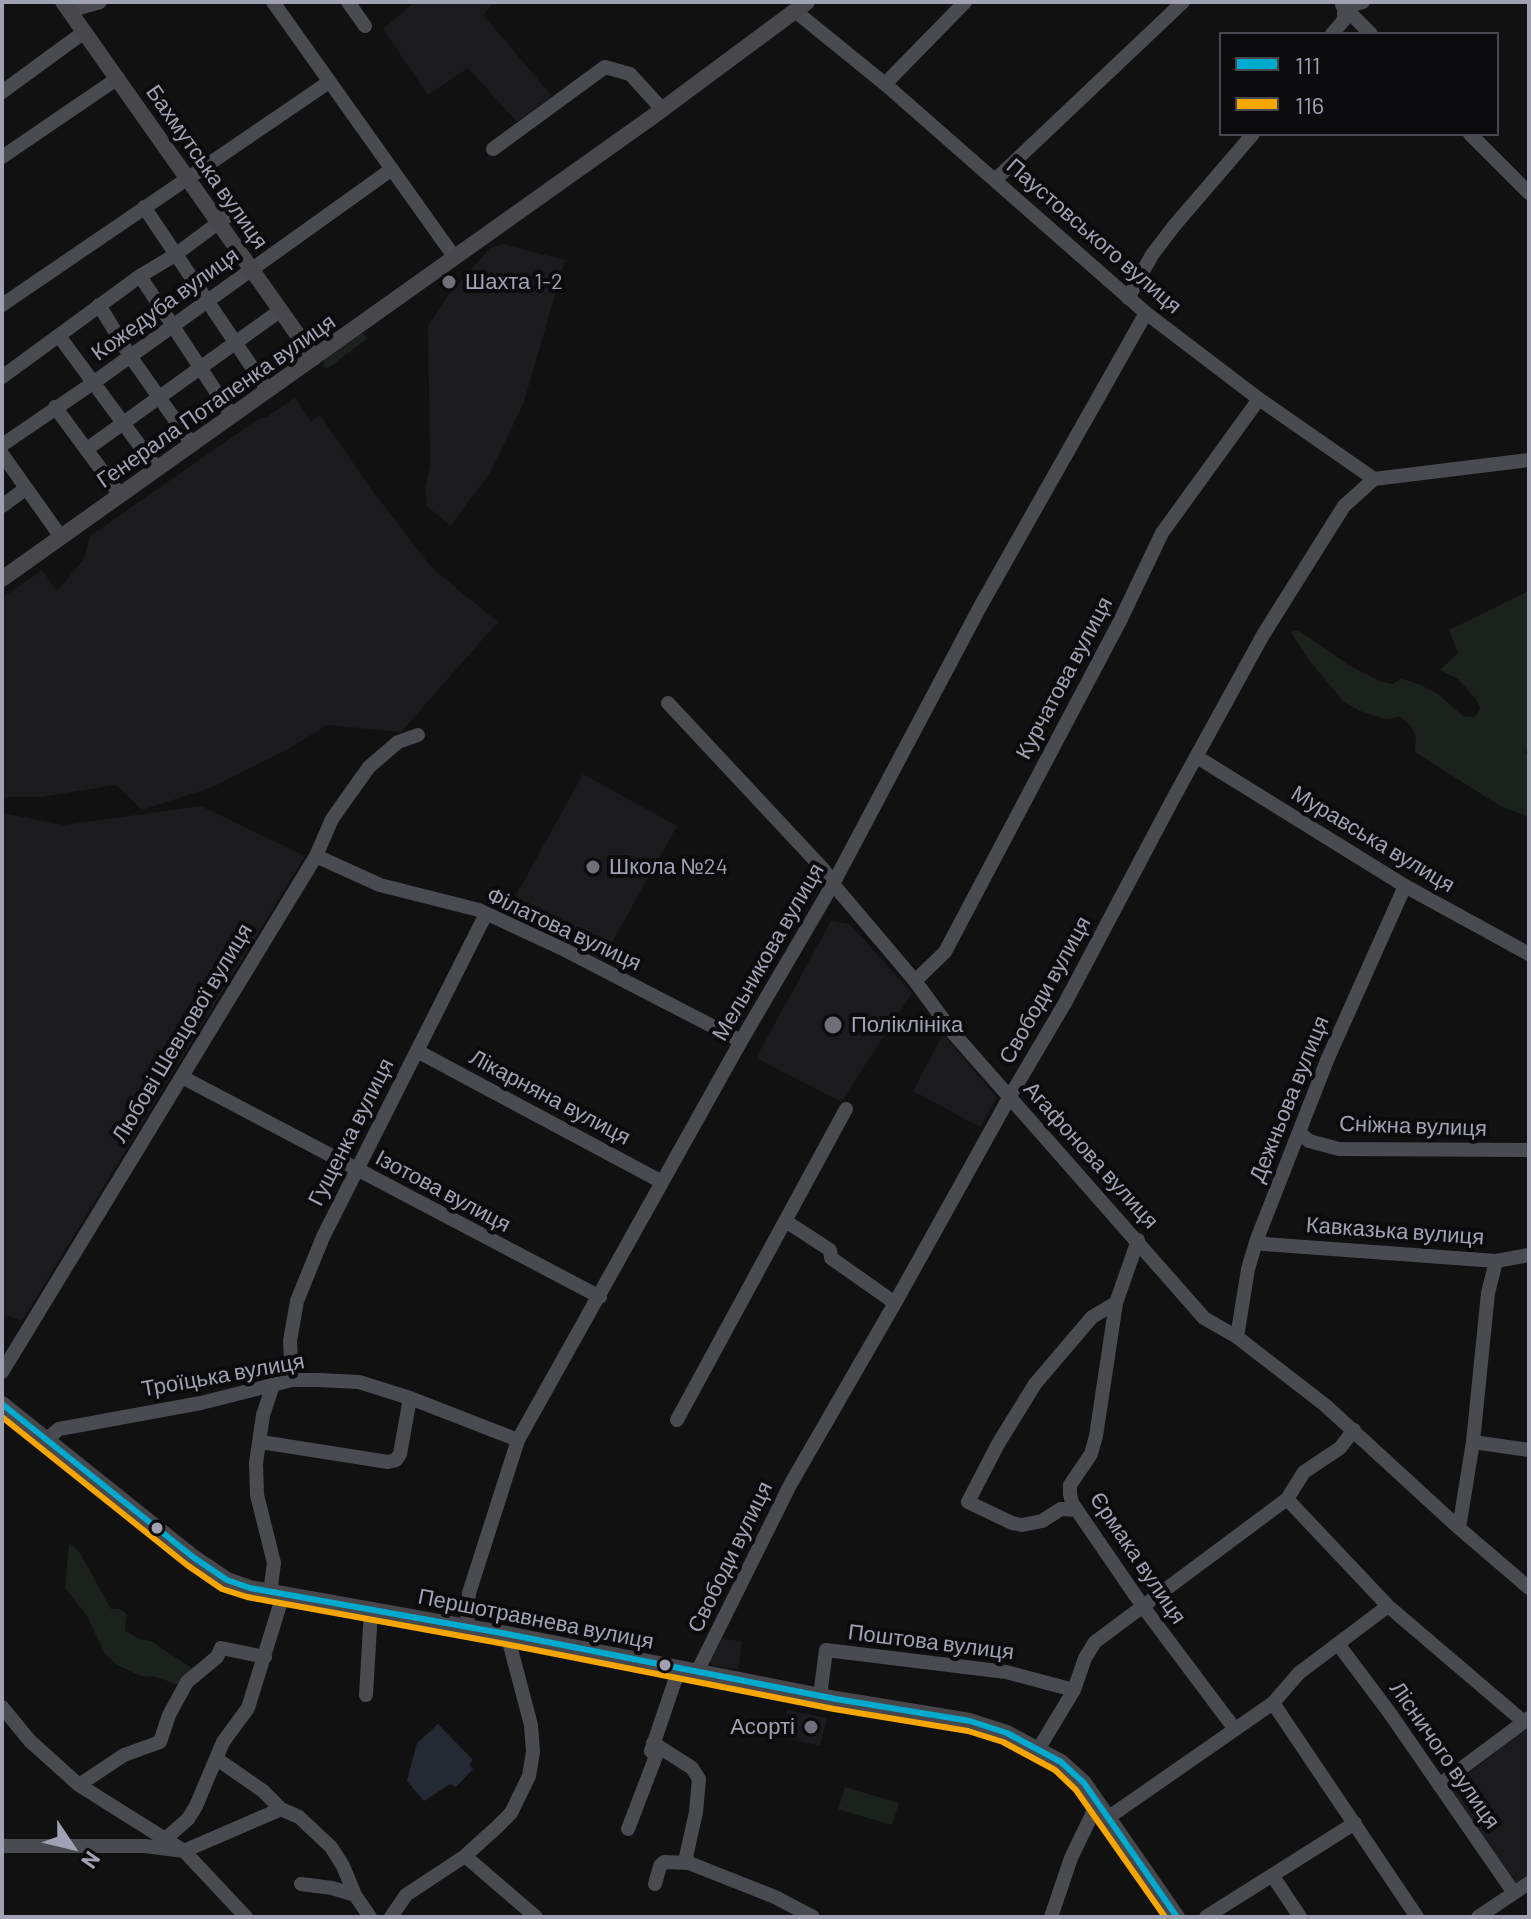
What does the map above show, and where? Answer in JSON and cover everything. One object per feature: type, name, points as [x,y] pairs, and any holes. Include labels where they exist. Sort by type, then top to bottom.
[{"type":"main road","name":"Бахмутська вулиця","points":[[66,6],[223,220],[251,269],[314,358]]},
{"type":"main road","name":"Генерала Потапенка вулиця","points":[[4,574],[61,537],[455,258],[801,7]]},
{"type":"main road","name":"Першотравнева вулиця","points":[[2,1404],[193,1557],[227,1580],[277,1594],[507,1634],[820,1696],[970,1721],[1039,1748],[1061,1762],[1084,1783],[1177,1917]]},
{"type":"street","points":[[66,6],[100,2]]},
{"type":"street","points":[[275,2],[455,258]]},
{"type":"street","points":[[348,2],[365,26]]},
{"type":"street","points":[[885,84],[965,2]]},
{"type":"street","points":[[996,179],[1183,2]]},
{"type":"street","points":[[1341,4],[1363,2]]},
{"type":"street","points":[[1334,32],[1344,20],[1341,4]]},
{"type":"street","points":[[1341,4],[1369,32]]},
{"type":"street","name":"Паустовського вулиця","points":[[801,7],[1146,313],[1259,399],[1374,479]]},
{"type":"street","points":[[2,92],[84,32]]},
{"type":"street","points":[[493,149],[605,67],[630,74],[662,109]]},
{"type":"street","points":[[2,157],[118,78]]},
{"type":"street","points":[[2,305],[329,82]]},
{"type":"street","points":[[1128,298],[1152,255],[1174,226],[1251,136]]},
{"type":"street","points":[[1472,136],[1529,193]]},
{"type":"street","name":"Кожедуба вулиця","points":[[2,445],[392,169]]},
{"type":"street","points":[[144,207],[268,391]]},
{"type":"street","name":"Кожедуба вулиця","points":[[2,377],[99,305],[223,220]]},
{"type":"street","points":[[140,276],[232,416]]},
{"type":"street","points":[[99,305],[130,356],[192,444]]},
{"type":"street","points":[[87,449],[281,310]]},
{"type":"street","name":"Мельникова вулиця","points":[[467,1627],[469,1593],[518,1440],[741,1041],[833,884],[981,605],[1146,313]]},
{"type":"street","points":[[59,336],[157,469]]},
{"type":"street","name":"Курчатова вулиця","points":[[915,981],[945,952],[1120,621],[1162,533],[1259,399]]},
{"type":"street","points":[[55,407],[120,495]]},
{"type":"street","points":[[2,454],[61,537]]},
{"type":"street","points":[[1374,479],[1529,460]]},
{"type":"street","name":"Свободи вулиця","points":[[697,1672],[790,1485],[1065,1003],[1263,635],[1344,506],[1374,479]]},
{"type":"street","points":[[2,506],[25,489]]},
{"type":"street","name":"Агафонова вулиця","points":[[668,703],[824,870],[954,1034],[1204,1318],[1237,1337],[1354,1430],[1529,1588]]},
{"type":"street","name":"Любові Шевцової вулиця","points":[[2,1372],[316,856],[332,819],[369,767],[398,742],[418,735]]},
{"type":"street","name":"Муравська вулиця","points":[[1197,757],[1405,886],[1529,954]]},
{"type":"street","name":"Філатова вулиця","points":[[316,856],[380,885],[486,914],[565,950],[741,1041]]},
{"type":"street","name":"Дежньова вулиця","points":[[1237,1337],[1248,1269],[1257,1239],[1328,1058],[1405,886]]},
{"type":"street","name":"Гущенка вулиця","points":[[292,1380],[290,1341],[297,1301],[323,1237],[486,914]]},
{"type":"street","name":"Лікарняна вулиця","points":[[417,1051],[662,1182]]},
{"type":"street","name":"Ізотова вулиця","points":[[182,1077],[600,1297]]},
{"type":"street","points":[[677,1420],[846,1109]]},
{"type":"street","name":"Сніжна вулиця","points":[[1300,1133],[1309,1141],[1339,1149],[1529,1150]]},
{"type":"street","points":[[787,1222],[830,1250],[831,1258],[895,1303]]},
{"type":"street","name":"Кавказька вулиця","points":[[1257,1239],[1264,1244],[1496,1261],[1529,1255]]},
{"type":"street","name":"Єрмака вулиця","points":[[1138,1240],[1116,1303],[1096,1436],[1091,1454],[1070,1485],[1070,1494],[1077,1510],[1144,1608],[1234,1728]]},
{"type":"street","points":[[1459,1528],[1473,1442],[1488,1293],[1496,1261]]},
{"type":"street","points":[[1077,1510],[1061,1509],[1042,1521],[1022,1525],[968,1502],[1009,1423],[1035,1384],[1092,1317],[1116,1303]]},
{"type":"street","name":"Троїцька вулиця","points":[[47,1439],[59,1429],[201,1403],[292,1380],[359,1382],[410,1398],[518,1440]]},
{"type":"street","points":[[164,1840],[188,1819],[223,1742],[248,1708],[265,1657],[277,1594],[274,1563],[256,1483],[256,1463],[263,1415],[273,1385]]},
{"type":"street","points":[[261,1442],[388,1462],[396,1460],[400,1454],[410,1398]]},
{"type":"street","points":[[1039,1748],[1074,1690],[1085,1658],[1095,1642],[1287,1499],[1304,1472],[1340,1448],[1354,1430]]},
{"type":"street","points":[[1473,1442],[1529,1450]]},
{"type":"street","points":[[1287,1499],[1388,1606],[1527,1720],[1439,1785]]},
{"type":"street","points":[[1109,1817],[1273,1703],[1299,1673],[1388,1606]]},
{"type":"street","points":[[366,1695],[371,1610]]},
{"type":"street","points":[[391,1917],[406,1895],[465,1856],[511,1813],[529,1776],[533,1752],[531,1725],[507,1634]]},
{"type":"street","name":"Лісничого вулиця","points":[[1338,1644],[1514,1893]]},
{"type":"street","points":[[79,1785],[124,1755],[160,1742],[169,1715],[187,1682],[217,1657],[221,1648],[265,1657]]},
{"type":"street","name":"Поштова вулиця","points":[[820,1696],[826,1650],[1006,1672],[1074,1690]]},
{"type":"street","points":[[628,1829],[656,1756],[651,1751],[653,1743],[679,1669]]},
{"type":"street","points":[[1273,1703],[1417,1917]]},
{"type":"street","points":[[2,1707],[30,1741],[79,1785],[184,1851],[246,1917]]},
{"type":"street","points":[[653,1743],[692,1768],[699,1779],[696,1812],[686,1857],[689,1863]]},
{"type":"street","points":[[217,1759],[263,1791],[281,1809],[299,1817],[325,1840],[343,1866],[355,1895],[370,1917]]},
{"type":"street","points":[[1051,1917],[1071,1858],[1098,1802]]},
{"type":"street","points":[[2,1846],[145,1846],[184,1851],[281,1809]]},
{"type":"street","points":[[1206,1917],[1355,1823]]},
{"type":"street","points":[[465,1856],[536,1917]]},
{"type":"street","points":[[655,1884],[664,1862],[689,1863],[775,1897],[813,1917]]},
{"type":"street","points":[[1272,1875],[1300,1917]]},
{"type":"street","points":[[1478,1917],[1529,1883]]},
{"type":"street","points":[[301,1884],[355,1895]]},
{"type":"shaded area","points":[[415,2],[495,2],[483,15],[552,96],[517,122],[468,68],[428,95],[383,29]]},
{"type":"shaded area","points":[[502,244],[565,260],[524,402],[490,473],[450,526],[427,506],[425,489],[430,466],[428,326],[447,297],[490,248]]},
{"type":"shaded area","points":[[362,333],[368,338],[328,368],[323,367],[324,360]]},
{"type":"shaded area","points":[[295,397],[311,422],[320,415],[374,493],[433,569],[498,622],[401,732],[327,725],[290,748],[213,787],[142,810],[116,785],[41,797],[2,797],[2,598],[42,570],[57,591],[84,559],[90,536],[258,419],[267,417]]},
{"type":"shaded area","points":[[1529,591],[1529,748],[1525,752],[1529,757],[1529,817],[1500,806],[1415,752],[1416,737],[1411,726],[1401,717],[1385,719],[1360,711],[1343,701],[1308,659],[1291,632],[1298,630],[1347,664],[1379,681],[1393,684],[1401,678],[1421,685],[1439,695],[1464,717],[1475,717],[1480,708],[1476,699],[1458,679],[1440,670],[1458,653],[1449,630]]},
{"type":"shaded area","name":"Школа №24","points":[[583,774],[677,826],[602,960],[509,908]]},
{"type":"shaded area","points":[[201,806],[305,856],[22,1321],[2,1314],[2,813],[64,825]]},
{"type":"shaded area","name":"Поліклініка","points":[[831,921],[850,924],[912,993],[841,1102],[756,1058]]},
{"type":"shaded area","points":[[943,1034],[997,1097],[980,1127],[913,1091]]},
{"type":"shaded area","points":[[69,1543],[80,1553],[111,1609],[120,1609],[127,1614],[125,1631],[139,1639],[151,1641],[193,1669],[179,1685],[156,1677],[141,1676],[117,1665],[105,1654],[87,1616],[65,1588]]},
{"type":"shaded area","points":[[722,1639],[742,1641],[738,1669],[713,1666],[710,1662]]},
{"type":"shaded area","points":[[787,1710],[827,1718],[820,1746],[783,1737]]},
{"type":"shaded area","points":[[438,1724],[473,1760],[469,1764],[473,1769],[456,1787],[450,1784],[424,1801],[407,1781],[417,1743]]},
{"type":"shaded area","points":[[1526,1729],[1529,1733],[1529,1877],[1517,1885],[1451,1797],[1449,1788]]},
{"type":"shaded area","points":[[845,1787],[899,1803],[892,1825],[838,1809]]},
{"type":"transit line","name":"111","points":[[2,1404],[193,1557],[227,1580],[250,1588],[507,1634],[836,1699],[970,1721],[1007,1733],[1061,1762],[1084,1783],[1177,1917]]},
{"type":"transit line","name":"116","points":[[2,1417],[187,1565],[222,1589],[247,1597],[834,1709],[968,1731],[1003,1742],[1055,1770],[1076,1790],[1165,1917]]},
{"type":"place","name":"Шахта 1-2","points":[[449,282]]},
{"type":"place","name":"Школа №24","points":[[593,867]]},
{"type":"place","name":"Поліклініка","points":[[833,1025]]},
{"type":"place","name":"Асорті","points":[[811,1727]]}]
